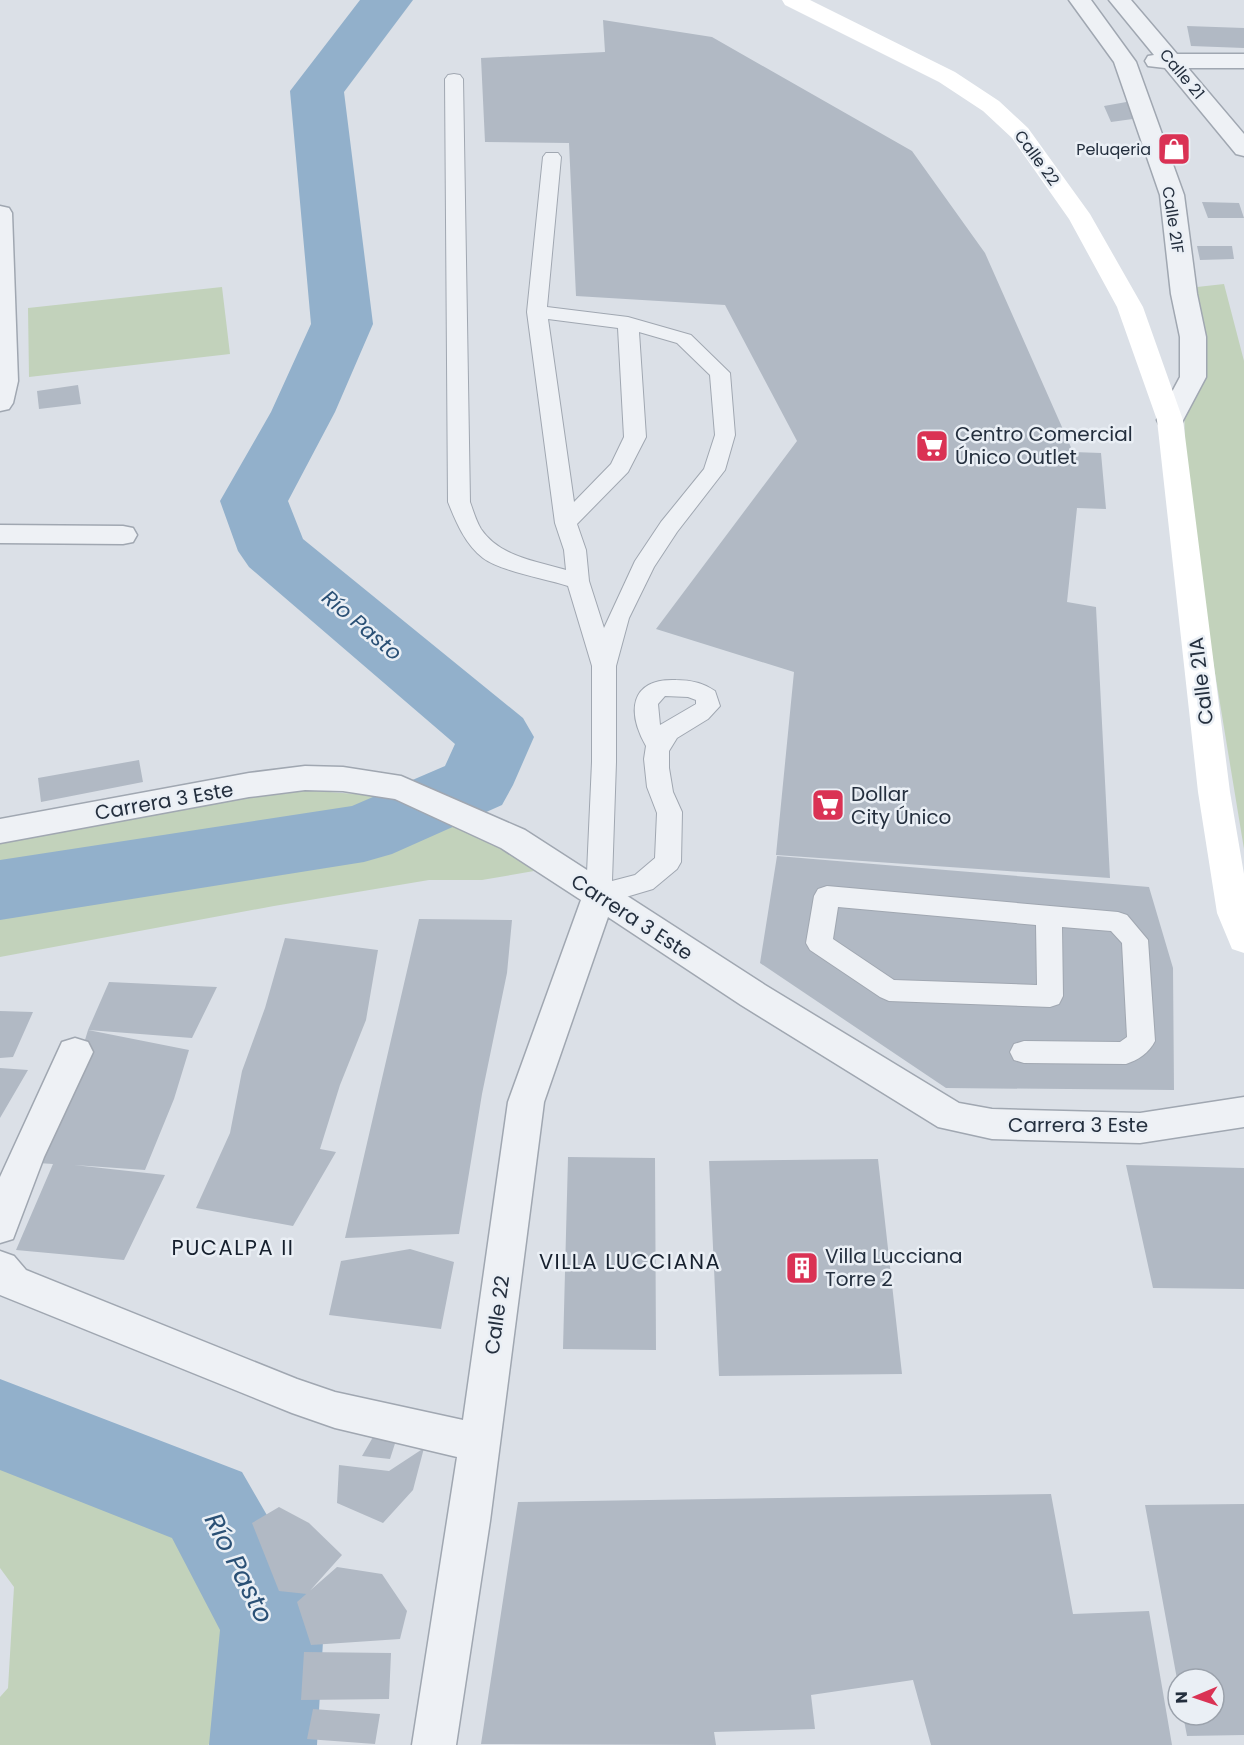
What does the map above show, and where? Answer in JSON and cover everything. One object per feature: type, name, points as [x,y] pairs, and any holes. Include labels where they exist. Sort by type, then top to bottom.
[{"type":"main road","name":"Calle 22","points":[[793,0],[946,77],[991,106],[1020,133],[1081,219],[1130,307],[1170,420]]},
{"type":"main road","name":"Calle 21A","points":[[1170,420],[1214,792],[1233,913],[1244,940]]},
{"type":"street","name":"Calle 21F","points":[[1080,0],[1125,62],[1172,195],[1184,294],[1193,337],[1193,377],[1170,420]]},
{"type":"street","name":"Calle 21","points":[[1120,0],[1243,147]]},
{"type":"street","points":[[1125,62],[1244,61]]},
{"type":"street","points":[[0,213],[5,381],[0,403]]},
{"type":"street","points":[[0,534],[123,535]]},
{"type":"street","name":"Carrera 3 Este","points":[[0,831],[249,785],[306,778],[343,779],[401,788],[513,839],[753,995],[951,1116],[992,1124],[1140,1128],[1244,1112]]},
{"type":"street","name":"Calle 22","points":[[434,1745],[480,1443],[525,1102],[599,896]]},
{"type":"street","points":[[0,1227],[26,1157],[75,1052]]},
{"type":"street","points":[[0,1268],[12,1282],[292,1395],[336,1410],[480,1443]]},
{"type":"lane","points":[[454,79],[459,502],[471,531],[491,553],[512,562],[578,581]]},
{"type":"lane","points":[[552,156],[537,312],[566,523],[575,550],[578,581],[604,666]]},
{"type":"lane","points":[[537,312],[628,323],[684,339],[720,373],[725,435],[714,470],[669,527],[643,566],[618,618],[604,666],[604,762],[599,896],[644,882],[668,862],[670,812],[663,804],[654,761],[657,744]]},
{"type":"lane","points":[[566,523],[620,467],[635,437],[628,323]]},
{"type":"lane","points":[[1024,1052],[1126,1053],[1141,1041],[1136,940],[1118,922],[827,896],[819,943],[889,990],[1050,996],[1048,924]]},
{"type":"green space","points":[[1224,284],[1244,361],[1244,849],[1186,497],[1184,397],[1188,288]]},
{"type":"green space","points":[[222,287],[230,354],[29,377],[28,308]]},
{"type":"green space","points":[[276,788],[382,796],[367,819],[0,877],[0,841]]},
{"type":"green space","points":[[440,819],[491,837],[534,871],[482,880],[429,880],[0,957],[0,900],[407,833]]},
{"type":"green space","points":[[0,1437],[91,1470],[192,1514],[221,1588],[234,1661],[221,1736],[208,1745],[0,1745],[0,1697],[8,1688],[14,1587],[0,1568]]},
{"type":"building","name":"Centro Comercial Único Outlet","points":[[603,20],[712,37],[912,151],[985,253],[1073,452],[1101,453],[1106,509],[1077,508],[1067,602],[1096,607],[1110,878],[776,855],[794,672],[656,629],[797,441],[725,305],[576,296],[569,143],[485,142],[481,58],[605,52]]},
{"type":"building","points":[[1187,26],[1244,28],[1244,48],[1191,46]]},
{"type":"building","points":[[1132,101],[1140,118],[1111,122],[1104,106]]},
{"type":"building","points":[[1202,202],[1239,203],[1244,218],[1208,218]]},
{"type":"building","points":[[1197,246],[1232,246],[1234,259],[1200,260]]},
{"type":"building","points":[[78,385],[81,404],[39,409],[37,391]]},
{"type":"building","points":[[139,760],[143,782],[41,802],[38,778]]},
{"type":"building","points":[[777,856],[1149,887],[1173,968],[1174,1090],[946,1088],[760,963]]},
{"type":"building","points":[[419,919],[512,920],[507,973],[482,1094],[459,1234],[345,1238]]},
{"type":"building","points":[[285,938],[378,950],[366,1020],[340,1085],[320,1149],[336,1152],[293,1226],[196,1208],[230,1133],[242,1071],[265,1008]]},
{"type":"building","points":[[109,982],[217,987],[192,1038],[88,1030]]},
{"type":"building","points":[[0,1011],[33,1012],[13,1057],[0,1058]]},
{"type":"building","points":[[88,1030],[189,1050],[174,1099],[145,1170],[74,1165],[165,1175],[124,1260],[16,1250],[53,1164],[38,1163],[70,1090]]},
{"type":"building","points":[[0,1068],[28,1070],[0,1118]]},
{"type":"building","points":[[568,1157],[655,1158],[656,1350],[563,1349]]},
{"type":"building","name":"Villa Lucciana Torre 2","points":[[878,1159],[902,1374],[719,1376],[709,1161]]},
{"type":"building","points":[[1126,1165],[1244,1168],[1244,1289],[1153,1288]]},
{"type":"building","points":[[410,1249],[454,1262],[441,1329],[329,1315],[341,1261]]},
{"type":"building","points":[[380,1425],[400,1428],[390,1459],[362,1456]]},
{"type":"building","points":[[424,1448],[413,1490],[383,1523],[337,1503],[339,1465],[389,1471]]},
{"type":"building","points":[[1051,1494],[1073,1614],[1149,1611],[1166,1710],[1166,1727],[1169,1727],[1172,1745],[931,1745],[913,1680],[811,1695],[815,1729],[714,1732],[716,1745],[481,1744],[518,1502]]},
{"type":"building","points":[[1244,1504],[1244,1735],[1187,1736],[1185,1727],[1226,1727],[1226,1667],[1175,1667],[1145,1505]]},
{"type":"building","points":[[279,1507],[309,1523],[342,1555],[307,1594],[279,1591],[252,1523]]},
{"type":"building","points":[[337,1567],[382,1574],[407,1611],[400,1639],[311,1645],[297,1602]]},
{"type":"building","points":[[304,1652],[391,1653],[389,1699],[301,1700]]},
{"type":"building","points":[[313,1709],[380,1714],[375,1744],[307,1739]]},
{"type":"waterway","name":"Río Pasto","points":[[0,890],[364,833],[475,785],[496,737],[273,551],[254,501],[303,412],[342,324],[317,91],[387,0]]},
{"type":"waterway","name":"Río Pasto","points":[[0,1424],[207,1505],[272,1624],[263,1745]]},
{"type":"place","name":"Peluqeria","points":[[1174,149]]},
{"type":"place","name":"Centro Comercial Único Outlet","points":[[932,446]]},
{"type":"place","name":"Dollar City Único","points":[[828,805]]},
{"type":"place","name":"Villa Lucciana Torre 2","points":[[802,1268]]},
{"type":"district","name":"PUCALPA II","points":[[233,1247]]},
{"type":"district","name":"VILLA LUCCIANA","points":[[630,1261]]}]
